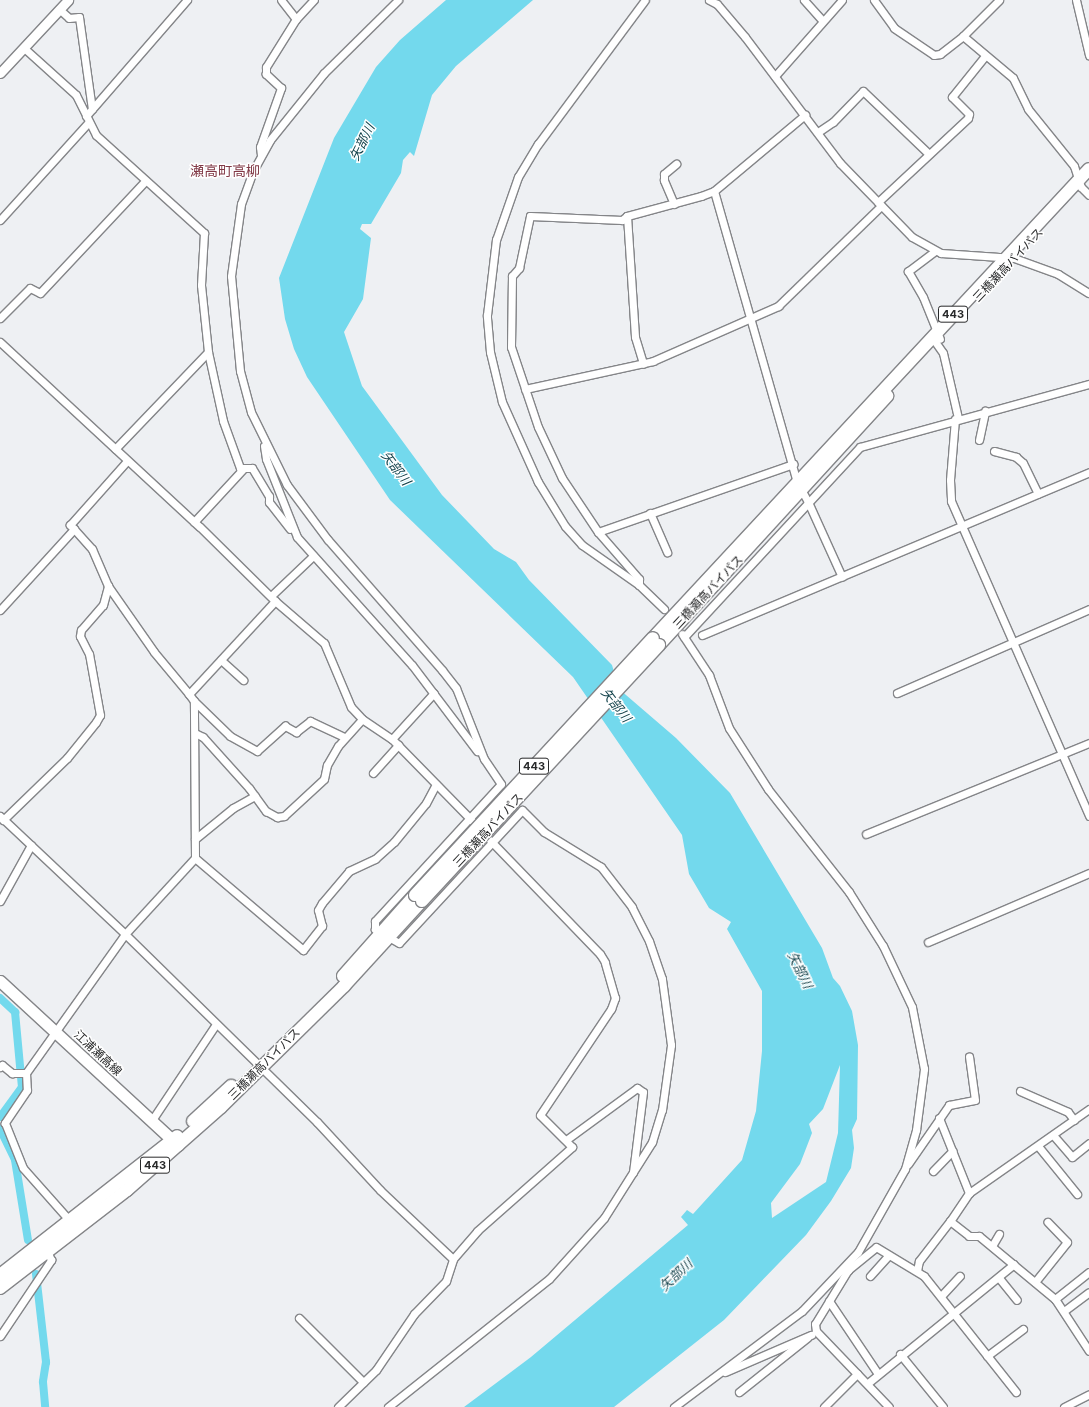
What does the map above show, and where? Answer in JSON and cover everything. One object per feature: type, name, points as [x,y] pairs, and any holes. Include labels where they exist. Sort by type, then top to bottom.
[{"type":"highway","name":"三橋瀬高バイパス","points":[[0,1288],[48,1253],[74,1227],[175,1142],[258,1065],[384,936],[799,486],[938,338],[1010,258],[1084,185],[1089,169]]},
{"type":"highway","name":"三橋瀬高バイパス","points":[[0,1275],[74,1227]]},
{"type":"main road","name":"江浦瀬高線","points":[[0,981],[175,1142]]},
{"type":"street","points":[[1,71],[68,0]]},
{"type":"street","points":[[0,220],[87,119],[92,109],[187,0]]},
{"type":"street","points":[[281,0],[296,19]]},
{"type":"street","points":[[261,155],[260,147],[281,88],[266,74],[266,67],[296,19],[314,0]]},
{"type":"street","points":[[398,0],[324,73],[280,125],[261,155],[247,187],[237,222],[230,276],[240,371],[251,412],[264,442],[287,485],[328,540],[456,688],[484,759]]},
{"type":"street","points":[[645,0],[538,144],[518,177],[496,240],[487,315],[490,352],[502,402],[538,482],[565,526],[582,545],[639,585],[664,610]]},
{"type":"street","points":[[709,0],[717,4],[775,76],[840,163],[912,237],[936,251],[1010,258],[1058,274],[1089,293]]},
{"type":"street","points":[[804,0],[822,20]]},
{"type":"street","points":[[775,76],[822,20],[842,0]]},
{"type":"street","points":[[874,0],[894,28],[928,53],[940,54],[963,36],[999,0]]},
{"type":"street","points":[[1076,0],[1089,56]]},
{"type":"street","points":[[59,9],[69,18],[79,17],[92,109]]},
{"type":"street","points":[[963,36],[985,56],[1000,64],[1013,78],[1028,109],[1074,166],[1084,185]]},
{"type":"street","points":[[24,48],[76,95],[87,119],[145,181],[204,233],[201,285],[208,352],[223,421],[240,468],[243,469]]},
{"type":"street","points":[[525,389],[643,364],[751,320],[778,306],[929,154],[968,118],[969,114],[952,97],[985,56]]},
{"type":"street","points":[[818,132],[833,122],[864,91],[929,154]]},
{"type":"street","points":[[639,585],[639,579],[598,532],[562,478],[538,427],[511,347],[510,313],[512,276],[519,268],[530,216],[622,220],[627,216],[674,204],[714,191],[805,115]]},
{"type":"street","points":[[674,204],[664,180],[664,174],[676,164]]},
{"type":"street","points":[[0,318],[30,288],[40,293],[145,181]]},
{"type":"street","points":[[714,191],[799,486],[808,502],[842,577]]},
{"type":"street","points":[[627,216],[635,337],[643,364]]},
{"type":"street","points":[[936,251],[908,271],[923,297],[943,353],[957,419],[949,491],[962,527],[1089,816]]},
{"type":"street","points":[[0,342],[194,522],[273,598],[324,643],[342,692],[350,707],[362,719],[392,739],[600,954],[615,990],[611,1009],[540,1115],[572,1147],[477,1232],[453,1259],[446,1281],[414,1314],[376,1370],[338,1407]]},
{"type":"street","points":[[116,449],[208,352]]},
{"type":"street","points":[[905,1169],[916,1130],[924,1069],[919,1031],[900,979],[849,892],[768,789],[733,735],[709,675],[683,636],[860,447],[985,411],[1089,384]]},
{"type":"street","points":[[979,440],[985,411]]},
{"type":"street","points":[[264,442],[266,459],[297,537]]},
{"type":"street","points":[[994,451],[1016,457],[1023,463],[1038,494]]},
{"type":"street","points":[[127,461],[70,525],[92,549],[108,586],[154,652],[194,701],[230,736],[257,751],[285,726],[296,732],[310,721],[345,737]]},
{"type":"street","points":[[598,532],[793,464]]},
{"type":"street","points":[[194,522],[243,469],[252,468],[269,496],[269,502],[313,556],[339,581],[434,693],[522,810],[544,832],[601,867],[614,881],[641,924],[662,979],[671,1045],[668,1076],[658,1127],[633,1174],[604,1218],[554,1275],[388,1407]]},
{"type":"street","points":[[702,635],[962,527],[1089,472]]},
{"type":"street","points":[[650,513],[667,552]]},
{"type":"street","points":[[0,610],[74,529]]},
{"type":"street","points":[[189,694],[221,660],[273,598],[313,556]]},
{"type":"street","points":[[108,586],[103,605],[81,630],[80,636],[89,654],[100,715],[67,758],[2,818],[31,845],[57,873],[125,934],[258,1065],[380,1190],[453,1259]]},
{"type":"street","points":[[897,693],[1089,609]]},
{"type":"street","points":[[221,660],[243,680]]},
{"type":"street","points":[[392,739],[434,693]]},
{"type":"street","points":[[22,1073],[57,1032],[125,934],[195,858],[194,701]]},
{"type":"street","points":[[194,733],[203,737],[271,816],[284,816],[324,779],[327,765],[345,737],[362,719]]},
{"type":"street","points":[[866,834],[1063,755],[1089,743]]},
{"type":"street","points":[[373,773],[398,745]]},
{"type":"street","points":[[195,858],[303,950],[322,926],[318,910],[322,903],[349,871],[375,859],[394,842],[426,803],[436,784]]},
{"type":"street","points":[[501,784],[375,921],[375,929],[384,936],[399,943],[522,810]]},
{"type":"street","points":[[195,839],[233,808],[255,796]]},
{"type":"street","points":[[0,901],[31,845]]},
{"type":"street","points":[[928,942],[1089,873]]},
{"type":"street","points":[[152,1120],[216,1024]]},
{"type":"street","points":[[739,1392],[814,1333],[815,1324],[846,1269],[877,1222],[905,1169],[939,1118],[949,1104],[976,1100],[969,1056]]},
{"type":"street","points":[[1,1065],[22,1073]]},
{"type":"street","points":[[22,1073],[27,1090],[5,1123],[23,1168],[74,1227]]},
{"type":"street","points":[[566,1140],[637,1088],[643,1092],[633,1174]]},
{"type":"street","points":[[1020,1091],[1068,1112],[1074,1120]]},
{"type":"street","points":[[917,1271],[919,1261],[950,1221],[969,1193],[1089,1110]]},
{"type":"street","points":[[939,1118],[969,1193]]},
{"type":"street","points":[[1053,1135],[1072,1157],[1089,1143]]},
{"type":"street","points":[[1038,1146],[1077,1194]]},
{"type":"street","points":[[933,1171],[952,1151]]},
{"type":"street","points":[[950,1221],[969,1236],[980,1236],[1055,1299],[1089,1350]]},
{"type":"street","points":[[1035,1282],[1068,1242],[1048,1222]]},
{"type":"street","points":[[992,1246],[1000,1234]]},
{"type":"street","points":[[674,1407],[802,1312],[846,1269],[876,1247],[917,1271],[942,1295],[952,1312],[1016,1392]]},
{"type":"street","points":[[0,1336],[51,1260],[48,1253]]},
{"type":"street","points":[[870,1276],[890,1255]]},
{"type":"street","points":[[868,1383],[900,1354],[952,1312],[999,1278],[1014,1264]]},
{"type":"street","points":[[1055,1299],[1089,1272]]},
{"type":"street","points":[[942,1295],[960,1276]]},
{"type":"street","points":[[999,1278],[1017,1300]]},
{"type":"street","points":[[1064,1311],[1089,1292]]},
{"type":"street","points":[[829,1301],[878,1374]]},
{"type":"street","points":[[299,1318],[363,1382]]},
{"type":"street","points":[[987,1356],[1023,1329]]},
{"type":"street","points":[[718,1374],[814,1333]]},
{"type":"street","points":[[814,1333],[868,1383],[889,1407]]},
{"type":"street","points":[[900,1354],[943,1407]]},
{"type":"street","points":[[824,1407],[857,1374]]},
{"type":"street","points":[[1064,1407],[1089,1394]]},
{"type":"water","name":"矢部川","points":[[446,0],[533,0],[456,66],[432,95],[414,156],[410,152],[403,160],[401,173],[371,224],[362,224],[360,229],[371,238],[363,299],[344,332],[362,386],[442,495],[494,549],[516,562],[529,580],[612,665],[619,689],[676,738],[730,793],[822,948],[833,978],[840,986],[852,1011],[858,1045],[857,1119],[852,1130],[854,1148],[851,1168],[831,1201],[806,1235],[724,1320],[614,1407],[464,1407],[531,1357],[688,1225],[681,1217],[687,1210],[693,1214],[742,1160],[756,1111],[762,1051],[762,991],[727,929],[731,922],[709,908],[689,874],[682,835],[573,677],[390,500],[307,377],[294,349],[285,319],[279,278],[334,138],[376,67],[400,40]],"holes":[[[840,1065],[838,1133],[826,1182],[772,1218],[771,1203],[800,1164],[812,1133],[809,1124],[823,1109]]]},
{"type":"waterway","points":[[0,998],[15,1012],[22,1087],[0,1117]]},
{"type":"waterway","points":[[0,1129],[15,1160],[28,1240]]},
{"type":"waterway","points":[[36,1274],[46,1362],[43,1382],[45,1407]]},
{"type":"district","name":"瀬高町高柳","points":[[225,171]]}]
